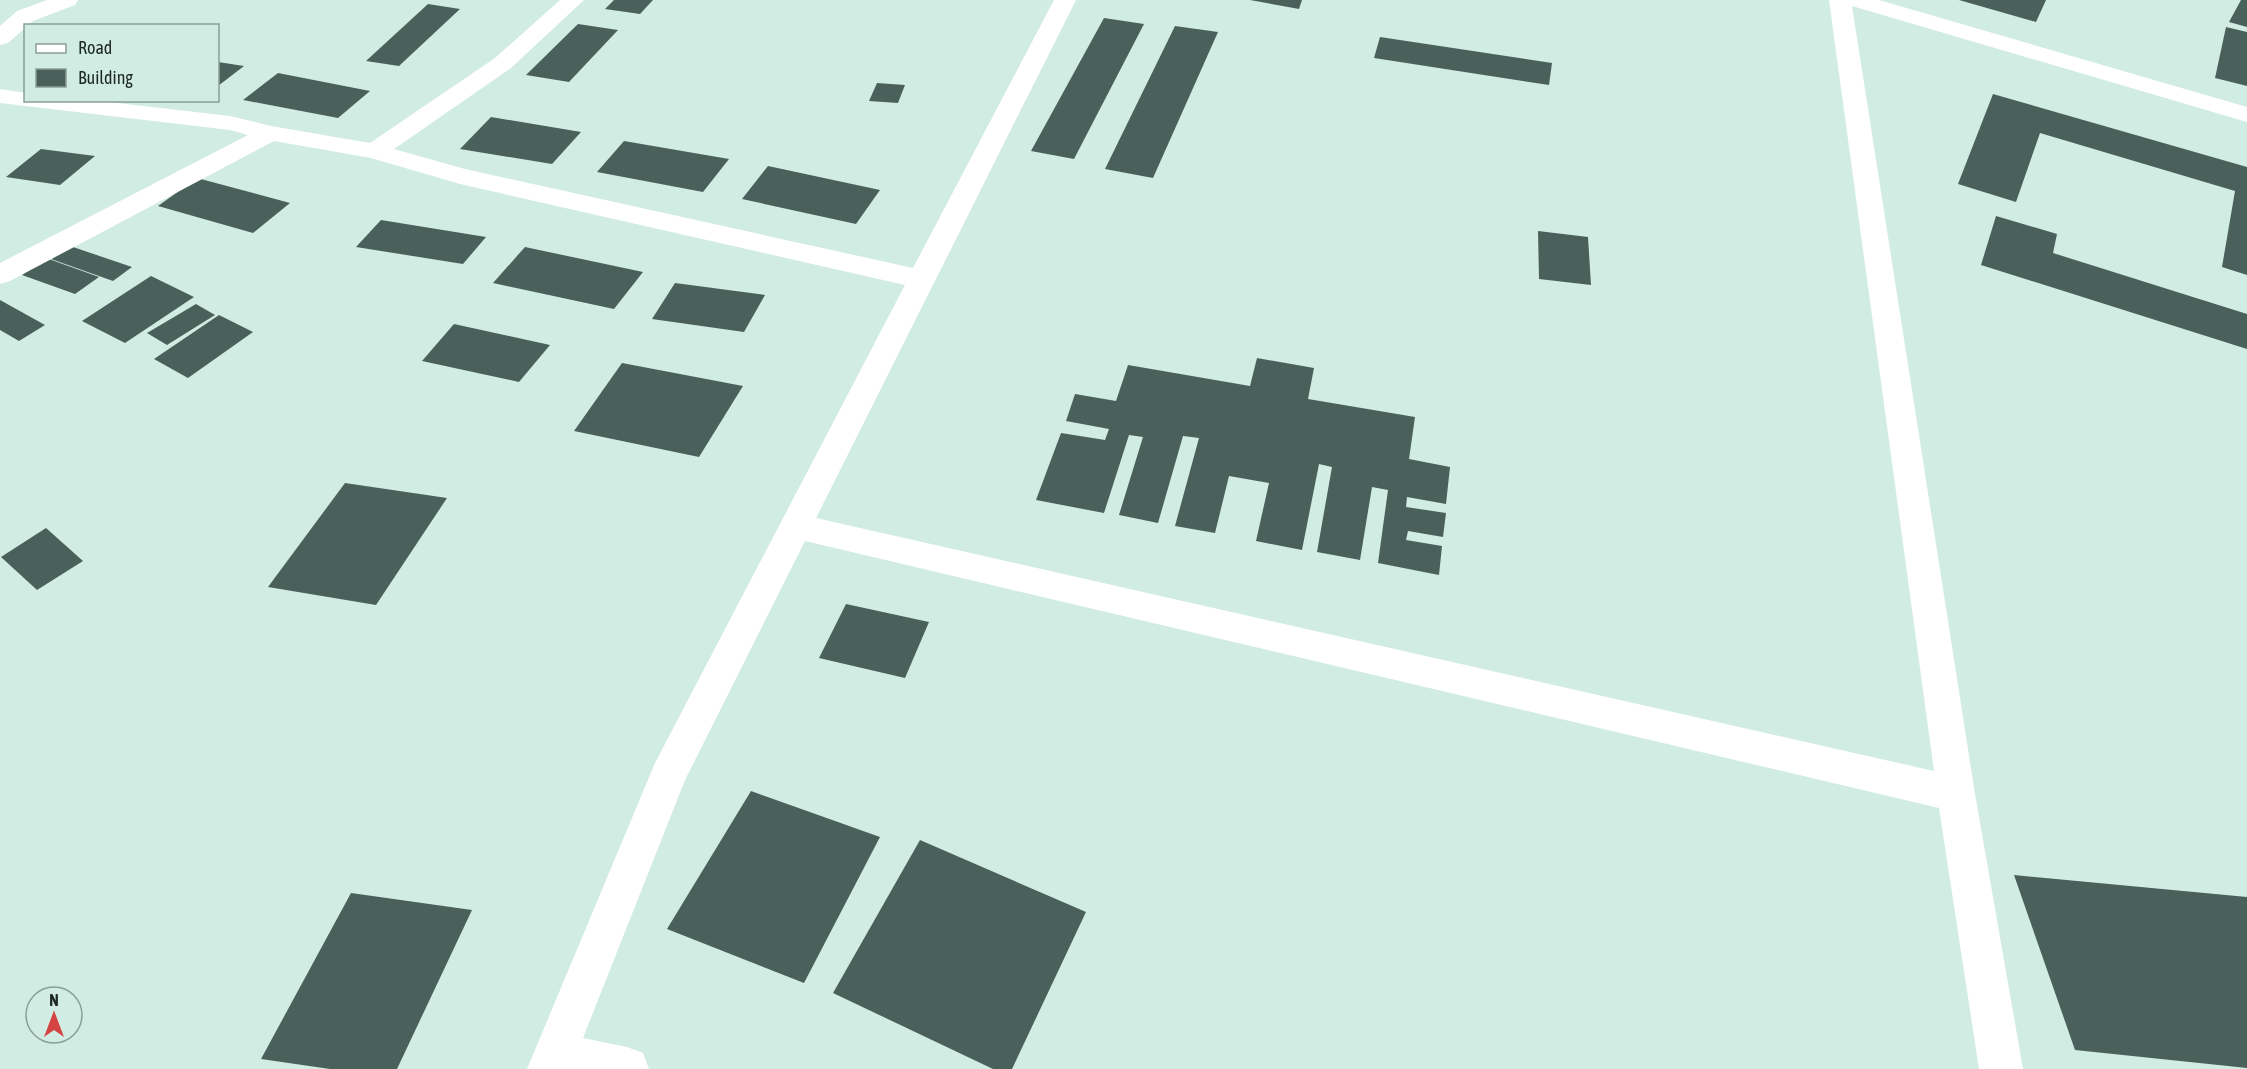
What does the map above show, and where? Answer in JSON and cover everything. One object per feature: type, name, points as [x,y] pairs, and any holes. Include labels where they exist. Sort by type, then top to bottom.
[{"type":"street","points":[[0,38],[25,16],[67,0]]},
{"type":"street","points":[[374,151],[503,63],[573,0]]},
{"type":"street","points":[[627,1069],[553,1061],[668,775],[920,279],[1065,0]]},
{"type":"street","points":[[1840,0],[1956,794],[2001,1069]]},
{"type":"street","points":[[1856,0],[2247,115]]},
{"type":"street","points":[[0,96],[24,100]]},
{"type":"street","points":[[38,102],[230,123],[271,133],[374,151],[460,176],[920,279]]},
{"type":"street","points":[[0,275],[271,133]]},
{"type":"street","points":[[795,526],[1956,794]]},
{"type":"building","points":[[614,0],[653,0],[640,14],[605,9]]},
{"type":"building","points":[[1250,0],[1302,0],[1299,9]]},
{"type":"building","points":[[1959,0],[2046,0],[2036,22]]},
{"type":"building","points":[[2241,0],[2247,0],[2247,27],[2229,22]]},
{"type":"building","points":[[428,4],[460,9],[399,66],[366,61]]},
{"type":"building","points":[[1104,18],[1144,24],[1074,159],[1031,151]]},
{"type":"building","points":[[578,24],[618,30],[569,82],[526,75]]},
{"type":"building","points":[[1175,26],[1218,32],[1153,178],[1105,169]]},
{"type":"building","points":[[2226,27],[2247,32],[2247,86],[2215,78]]},
{"type":"building","points":[[1380,37],[1552,63],[1549,85],[1374,58]]},
{"type":"building","points":[[219,62],[244,66],[219,85]]},
{"type":"building","points":[[278,73],[370,91],[338,118],[243,100]]},
{"type":"building","points":[[877,83],[905,85],[898,103],[869,101]]},
{"type":"building","points":[[1993,94],[2247,167],[2247,275],[2222,267],[2235,191],[2040,133],[2016,202],[1958,184]]},
{"type":"building","points":[[491,117],[581,132],[552,164],[460,149]]},
{"type":"building","points":[[624,141],[729,159],[703,192],[597,172]]},
{"type":"building","points":[[41,149],[95,156],[60,185],[6,177]]},
{"type":"building","points":[[768,166],[880,190],[856,224],[742,199]]},
{"type":"building","points":[[197,178],[290,203],[253,233],[158,206]]},
{"type":"building","points":[[1996,216],[2057,234],[2053,253],[2247,314],[2247,349],[1981,265]]},
{"type":"building","points":[[381,220],[486,237],[463,264],[356,247]]},
{"type":"building","points":[[1538,231],[1588,237],[1591,285],[1539,279]]},
{"type":"building","points":[[70,246],[132,267],[113,281],[51,259]]},
{"type":"building","points":[[525,247],[643,272],[614,309],[493,283]]},
{"type":"building","points":[[46,258],[99,277],[75,294],[22,275]]},
{"type":"building","points":[[151,276],[194,297],[125,343],[82,321]]},
{"type":"building","points":[[675,283],[765,295],[744,332],[652,319]]},
{"type":"building","points":[[0,300],[45,325],[19,341],[0,330]]},
{"type":"building","points":[[196,304],[215,315],[167,345],[147,333]]},
{"type":"building","points":[[219,315],[253,332],[188,378],[154,359]]},
{"type":"building","points":[[454,324],[550,345],[519,382],[422,361]]},
{"type":"building","points":[[1257,358],[1314,368],[1308,399],[1415,417],[1409,459],[1450,467],[1446,504],[1407,497],[1406,507],[1446,513],[1443,537],[1408,531],[1406,540],[1442,546],[1439,575],[1378,563],[1388,490],[1372,487],[1360,560],[1317,552],[1332,467],[1319,464],[1302,550],[1256,541],[1269,483],[1229,476],[1215,533],[1175,526],[1199,438],[1183,436],[1158,523],[1119,515],[1143,437],[1129,435],[1104,513],[1036,500],[1061,433],[1105,440],[1109,429],[1066,421],[1075,394],[1116,401],[1128,365],[1250,386]]},
{"type":"building","points":[[622,363],[743,386],[699,457],[574,431]]},
{"type":"building","points":[[345,483],[447,498],[376,605],[268,587]]},
{"type":"building","points":[[46,528],[83,561],[37,590],[1,557]]},
{"type":"building","points":[[846,604],[929,622],[905,678],[819,658]]},
{"type":"building","points":[[751,791],[880,837],[804,983],[667,929]]},
{"type":"building","points":[[920,840],[1086,912],[1012,1069],[993,1069],[833,993]]},
{"type":"building","points":[[2014,875],[2247,897],[2247,1068],[2075,1050]]},
{"type":"building","points":[[351,893],[472,910],[397,1069],[330,1069],[261,1059]]}]
